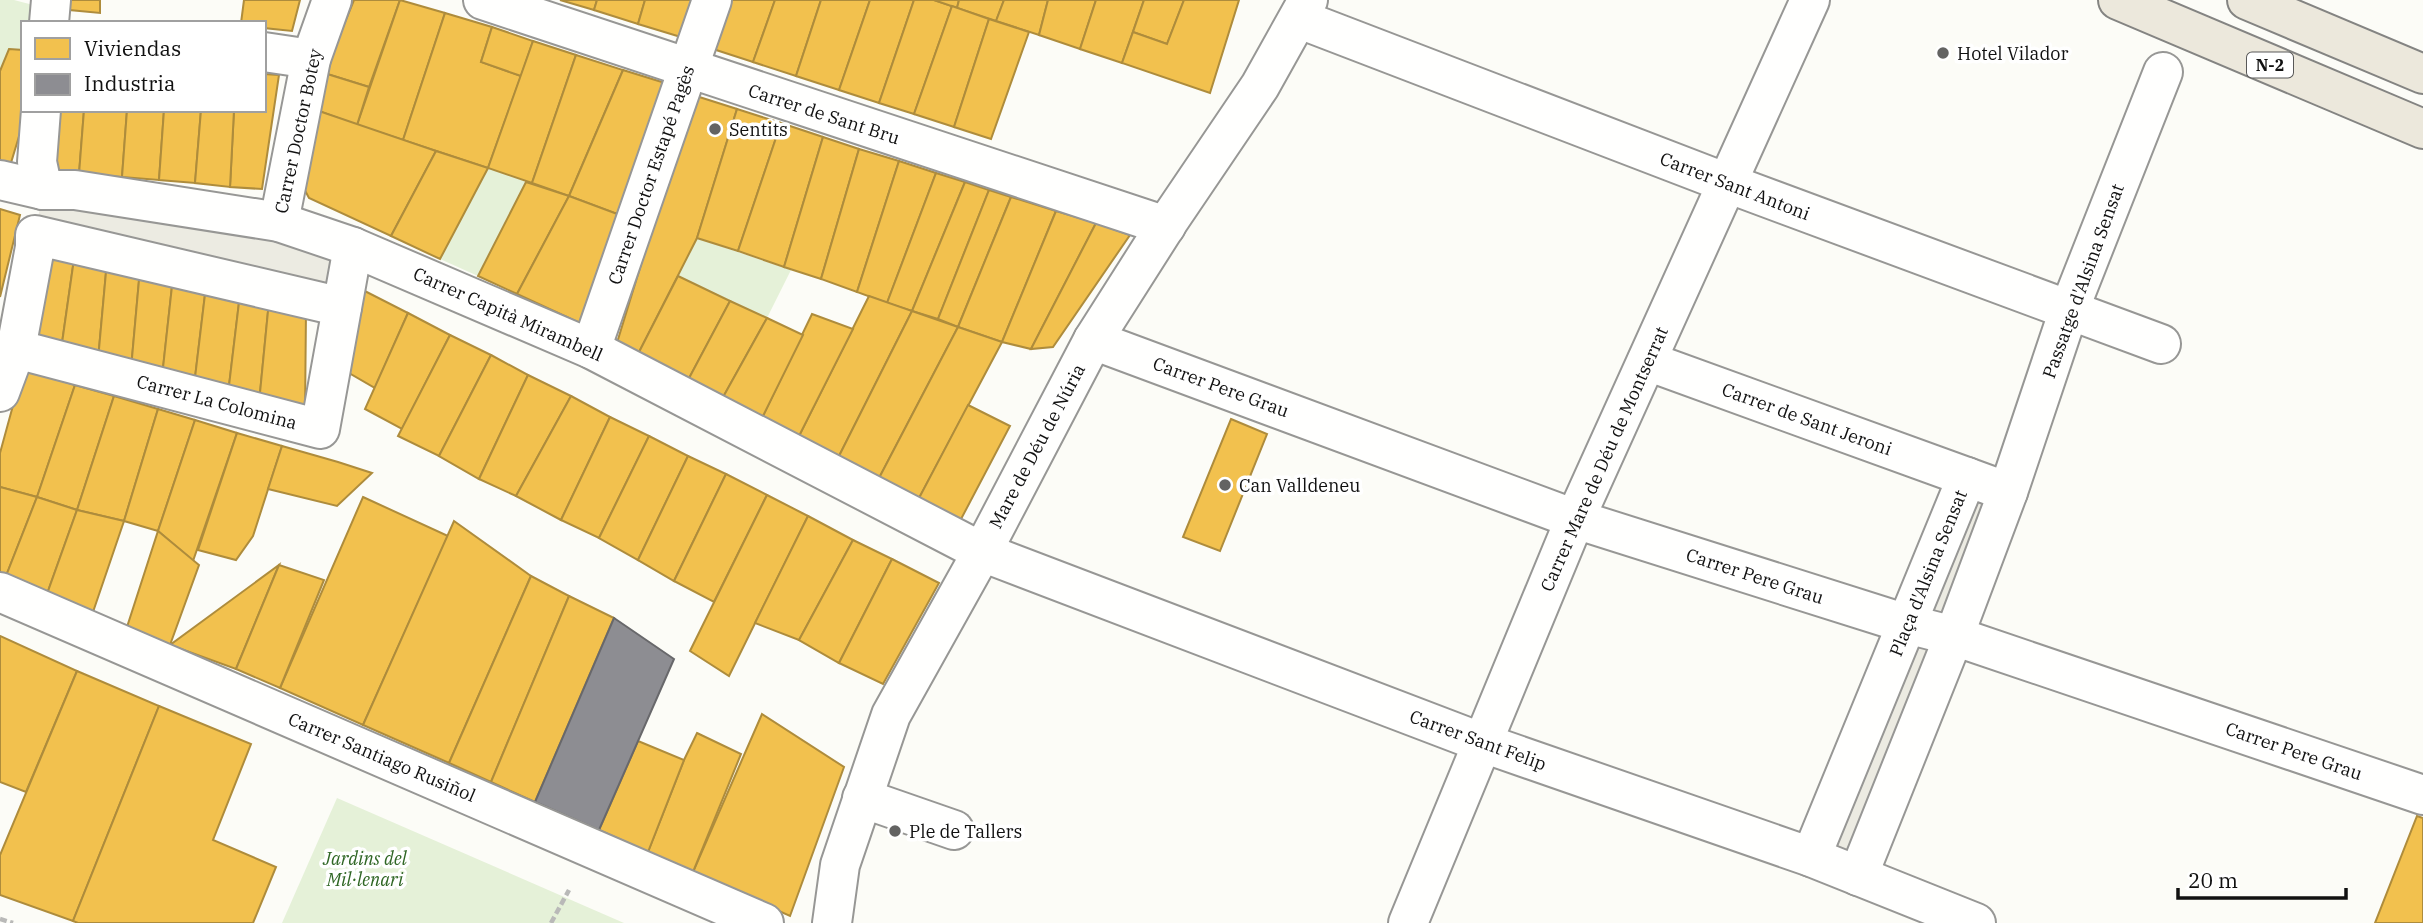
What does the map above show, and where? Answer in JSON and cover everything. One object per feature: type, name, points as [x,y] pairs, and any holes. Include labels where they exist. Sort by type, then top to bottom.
[{"type":"main road","name":"N-2","points":[[2118,0],[2423,129]]},
{"type":"main road","points":[[2247,0],[2423,74]]},
{"type":"street","name":"Carrer Doctor Botey","points":[[279,222],[311,59],[332,0]]},
{"type":"street","name":"Carrer de Sant Bru","points":[[483,0],[1166,226]]},
{"type":"street","name":"Carrer Doctor Estapé Pagès","points":[[591,349],[712,0]]},
{"type":"street","name":"Carrer Mare de Déu de Montserrat","points":[[1408,923],[1575,519],[1810,0]]},
{"type":"street","name":"Carrer Sant Antoni","points":[[1309,12],[1727,183],[2161,344]]},
{"type":"street","name":"Mare de Déu de Núria","points":[[832,923],[840,865],[891,715],[982,552],[1093,340],[1309,12]]},
{"type":"street","points":[[266,52],[311,59]]},
{"type":"street","name":"Passatge d'Alsina Sensat","points":[[2008,492],[2069,310],[2163,72]]},
{"type":"street","points":[[41,112],[37,162],[43,190]]},
{"type":"street","name":"Carrer Capità Mirambell","points":[[0,180],[43,190],[75,191],[279,222],[353,247],[591,349],[982,552]]},
{"type":"street","points":[[0,392],[16,349],[35,235],[342,307]]},
{"type":"street","name":"Carrer La Colomina","points":[[16,349],[320,429],[353,247]]},
{"type":"street","name":"Carrer Pere Grau","points":[[1093,340],[1575,519],[1907,624],[1954,636],[2423,795]]},
{"type":"street","name":"Carrer de Sant Jeroni","points":[[1647,361],[1967,477]]},
{"type":"street","name":"Plaça d'Alsina Sensat","points":[[1811,857],[1967,477],[2008,492]]},
{"type":"street","points":[[1858,876],[2008,492]]},
{"type":"street","name":"Carrer Sant Felip","points":[[982,552],[1483,743],[1811,857],[1976,923]]},
{"type":"street","name":"Carrer Santiago Rusiñol","points":[[0,592],[764,923]]},
{"type":"street","points":[[862,798],[954,830]]},
{"type":"path","points":[[0,919],[13,923]]},
{"type":"green space","points":[[0,0],[14,0],[37,6],[36,21],[21,21],[21,50],[9,49],[0,71]]},
{"type":"green space","points":[[488,166],[526,182],[478,276],[440,259]]},
{"type":"green space","points":[[697,238],[791,270],[767,318],[678,276]]},
{"type":"green space","name":"Jardins del Mil·lenari","points":[[337,798],[624,923],[282,923]]},
{"type":"shaded area","points":[[43,190],[353,247],[342,307],[35,235]]},
{"type":"shaded area","points":[[1967,477],[2008,492],[1858,876],[1811,857]]},
{"type":"building: Viviendas","points":[[60,0],[100,0],[100,13],[59,9]]},
{"type":"building: Viviendas","points":[[244,0],[300,0],[292,31],[266,28],[266,21],[241,21]]},
{"type":"building: Viviendas","points":[[354,0],[400,0],[369,87],[324,73]]},
{"type":"building: Viviendas","points":[[400,0],[445,13],[403,140],[357,125]]},
{"type":"building: Viviendas","points":[[560,0],[597,0],[594,10]]},
{"type":"building: Viviendas","points":[[597,0],[645,0],[638,24],[594,10]]},
{"type":"building: Viviendas","points":[[645,0],[697,0],[684,38],[638,24]]},
{"type":"building: Viviendas","points":[[726,0],[775,0],[753,62],[710,48]]},
{"type":"building: Viviendas","points":[[775,0],[821,0],[796,76],[753,62]]},
{"type":"building: Viviendas","points":[[821,0],[870,0],[839,90],[796,76]]},
{"type":"building: Viviendas","points":[[870,0],[914,0],[879,103],[839,90]]},
{"type":"building: Viviendas","points":[[914,0],[934,0],[952,6],[914,114],[879,103]]},
{"type":"building: Viviendas","points":[[934,0],[959,0],[957,8]]},
{"type":"building: Viviendas","points":[[959,0],[1004,0],[996,21],[957,8]]},
{"type":"building: Viviendas","points":[[1004,0],[1048,0],[1039,35],[996,21]]},
{"type":"building: Viviendas","points":[[1048,0],[1096,0],[1080,49],[1039,35]]},
{"type":"building: Viviendas","points":[[1096,0],[1144,0],[1122,63],[1080,49]]},
{"type":"building: Viviendas","points":[[1144,0],[1184,0],[1167,44],[1133,32]]},
{"type":"building: Viviendas","points":[[1184,0],[1239,0],[1210,93],[1122,63],[1133,32],[1167,44]]},
{"type":"building: Viviendas","points":[[952,6],[989,19],[954,127],[914,114]]},
{"type":"building: Viviendas","points":[[445,13],[492,27],[481,62],[521,76],[488,168],[403,140]]},
{"type":"building: Viviendas","points":[[989,19],[1029,32],[991,139],[954,127]]},
{"type":"building: Viviendas","points":[[492,27],[533,41],[521,76],[481,62]]},
{"type":"building: Viviendas","points":[[533,41],[576,55],[532,183],[488,168]]},
{"type":"building: Viviendas","points":[[9,49],[21,50],[21,112],[26,112],[10,166],[0,164],[0,71]]},
{"type":"building: Viviendas","points":[[576,55],[623,70],[569,196],[532,183]]},
{"type":"building: Viviendas","points":[[623,70],[665,83],[620,215],[569,196]]},
{"type":"building: Viviendas","points":[[324,73],[369,87],[357,125],[316,110]]},
{"type":"building: Viviendas","points":[[266,74],[279,75],[262,189],[230,187],[234,112],[266,112]]},
{"type":"building: Viviendas","points":[[693,95],[737,109],[697,238],[637,356],[616,346]]},
{"type":"building: Viviendas","points":[[737,109],[781,123],[738,251],[697,238]]},
{"type":"building: Viviendas","points":[[316,110],[436,151],[391,236],[309,198],[300,181]]},
{"type":"building: Viviendas","points":[[51,112],[84,112],[79,174],[46,171]]},
{"type":"building: Viviendas","points":[[84,112],[127,112],[122,177],[79,174]]},
{"type":"building: Viviendas","points":[[127,112],[164,112],[159,180],[122,177]]},
{"type":"building: Viviendas","points":[[164,112],[201,112],[195,183],[159,180]]},
{"type":"building: Viviendas","points":[[201,112],[234,112],[230,187],[195,183]]},
{"type":"building: Viviendas","points":[[781,123],[823,137],[784,267],[738,251]]},
{"type":"building: Viviendas","points":[[823,137],[859,149],[821,279],[784,267]]},
{"type":"building: Viviendas","points":[[859,149],[899,161],[857,292],[821,279]]},
{"type":"building: Viviendas","points":[[436,151],[488,168],[440,259],[391,236]]},
{"type":"building: Viviendas","points":[[899,161],[936,173],[887,303],[857,292]]},
{"type":"building: Viviendas","points":[[936,173],[965,182],[912,311],[887,303]]},
{"type":"building: Viviendas","points":[[526,182],[569,196],[517,294],[478,276]]},
{"type":"building: Viviendas","points":[[965,182],[989,190],[938,319],[912,311]]},
{"type":"building: Viviendas","points":[[989,190],[1011,197],[958,327],[938,319]]},
{"type":"building: Viviendas","points":[[569,196],[620,215],[582,324],[517,294]]},
{"type":"building: Viviendas","points":[[1011,197],[1056,211],[1002,342],[958,327]]},
{"type":"building: Viviendas","points":[[0,209],[20,215],[0,297]]},
{"type":"building: Viviendas","points":[[1056,211],[1096,223],[1031,349],[1002,342]]},
{"type":"building: Viviendas","points":[[1096,223],[1130,235],[1053,347],[1031,349]]},
{"type":"building: Viviendas","points":[[41,245],[75,252],[61,350],[30,342]]},
{"type":"building: Viviendas","points":[[75,252],[107,261],[98,360],[61,350]]},
{"type":"building: Viviendas","points":[[107,261],[140,269],[131,369],[98,360]]},
{"type":"building: Viviendas","points":[[140,269],[173,277],[162,377],[131,369]]},
{"type":"building: Viviendas","points":[[678,276],[730,301],[687,382],[637,356]]},
{"type":"building: Viviendas","points":[[173,277],[206,286],[194,386],[162,377]]},
{"type":"building: Viviendas","points":[[351,284],[408,313],[375,388],[337,366]]},
{"type":"building: Viviendas","points":[[206,286],[240,294],[228,394],[194,386]]},
{"type":"building: Viviendas","points":[[240,294],[269,301],[259,403],[228,394]]},
{"type":"building: Viviendas","points":[[869,296],[912,311],[838,458],[798,438]]},
{"type":"building: Viviendas","points":[[269,301],[306,310],[305,415],[259,403]]},
{"type":"building: Viviendas","points":[[730,301],[767,318],[722,399],[687,382]]},
{"type":"building: Viviendas","points":[[912,311],[958,327],[878,480],[838,458]]},
{"type":"building: Viviendas","points":[[408,313],[450,335],[402,429],[365,409]]},
{"type":"building: Viviendas","points":[[812,314],[853,329],[798,438],[761,420]]},
{"type":"building: Viviendas","points":[[767,318],[803,335],[761,420],[722,399]]},
{"type":"building: Viviendas","points":[[958,327],[1002,342],[918,500],[878,480]]},
{"type":"building: Viviendas","points":[[450,335],[491,355],[439,456],[398,436]]},
{"type":"building: Viviendas","points":[[491,355],[528,375],[479,479],[439,456]]},
{"type":"building: Viviendas","points":[[23,369],[75,385],[37,497],[0,487],[0,453]]},
{"type":"building: Viviendas","points":[[528,375],[571,396],[516,496],[479,479]]},
{"type":"building: Viviendas","points":[[75,385],[114,396],[77,510],[37,497]]},
{"type":"building: Viviendas","points":[[114,396],[158,409],[124,521],[77,510]]},
{"type":"building: Viviendas","points":[[571,396],[610,417],[561,520],[516,496]]},
{"type":"building: Viviendas","points":[[968,405],[1010,426],[960,521],[918,500]]},
{"type":"building: Viviendas","points":[[158,409],[195,420],[158,531],[124,521]]},
{"type":"building: Viviendas","points":[[610,417],[649,436],[599,538],[561,520]]},
{"type":"building: Viviendas","name":"Can Valldeneu","points":[[1231,419],[1267,434],[1220,551],[1183,537]]},
{"type":"building: Viviendas","points":[[195,420],[237,433],[193,561],[158,531]]},
{"type":"building: Viviendas","points":[[237,433],[282,446],[253,536],[236,560],[198,550]]},
{"type":"building: Viviendas","points":[[649,436],[688,456],[638,560],[599,538]]},
{"type":"building: Viviendas","points":[[282,446],[372,473],[337,506],[268,489]]},
{"type":"building: Viviendas","points":[[688,456],[726,474],[674,581],[638,560]]},
{"type":"building: Viviendas","points":[[726,474],[767,495],[714,602],[674,581]]},
{"type":"building: Viviendas","points":[[0,487],[37,497],[6,576],[0,574]]},
{"type":"building: Viviendas","points":[[767,495],[808,516],[729,676],[690,651]]},
{"type":"building: Viviendas","points":[[37,497],[77,510],[47,594],[6,576]]},
{"type":"building: Viviendas","points":[[363,497],[448,536],[363,725],[280,688]]},
{"type":"building: Viviendas","points":[[77,510],[124,521],[93,612],[47,594]]},
{"type":"building: Viviendas","points":[[808,516],[853,540],[799,640],[755,623]]},
{"type":"building: Viviendas","points":[[454,521],[531,576],[449,763],[363,725]]},
{"type":"building: Viviendas","points":[[158,531],[199,565],[170,645],[127,627]]},
{"type":"building: Viviendas","points":[[853,540],[892,559],[839,663],[799,640]]},
{"type":"building: Viviendas","points":[[892,559],[939,583],[883,684],[839,663]]},
{"type":"building: Viviendas","points":[[279,565],[236,669],[170,645]]},
{"type":"building: Viviendas","points":[[279,565],[324,580],[280,688],[236,669]]},
{"type":"building: Viviendas","points":[[531,576],[569,596],[491,782],[449,763]]},
{"type":"building: Viviendas","points":[[569,596],[614,618],[535,802],[491,782]]},
{"type":"building: Viviendas","points":[[0,636],[77,671],[26,792],[0,782]]},
{"type":"building: Viviendas","points":[[77,671],[159,706],[73,921],[0,895],[0,855]]},
{"type":"building: Viviendas","points":[[159,706],[251,744],[213,840],[276,867],[253,923],[73,921]]},
{"type":"building: Viviendas","points":[[762,714],[844,767],[790,916],[693,872]]},
{"type":"building: Viviendas","points":[[697,733],[741,754],[693,872],[648,852]]},
{"type":"building: Viviendas","points":[[638,741],[684,760],[648,852],[599,830]]},
{"type":"building: Viviendas","points":[[2417,816],[2423,818],[2423,923],[2375,923]]},
{"type":"building: Industria","points":[[614,618],[674,659],[599,830],[535,802]]},
{"type":"place","name":"Hotel Vilador","points":[[1943,53]]},
{"type":"place","name":"Sentits","points":[[715,129]]},
{"type":"place","name":"Can Valldeneu","points":[[1225,485]]},
{"type":"place","name":"Ple de Tallers","points":[[895,831]]}]
